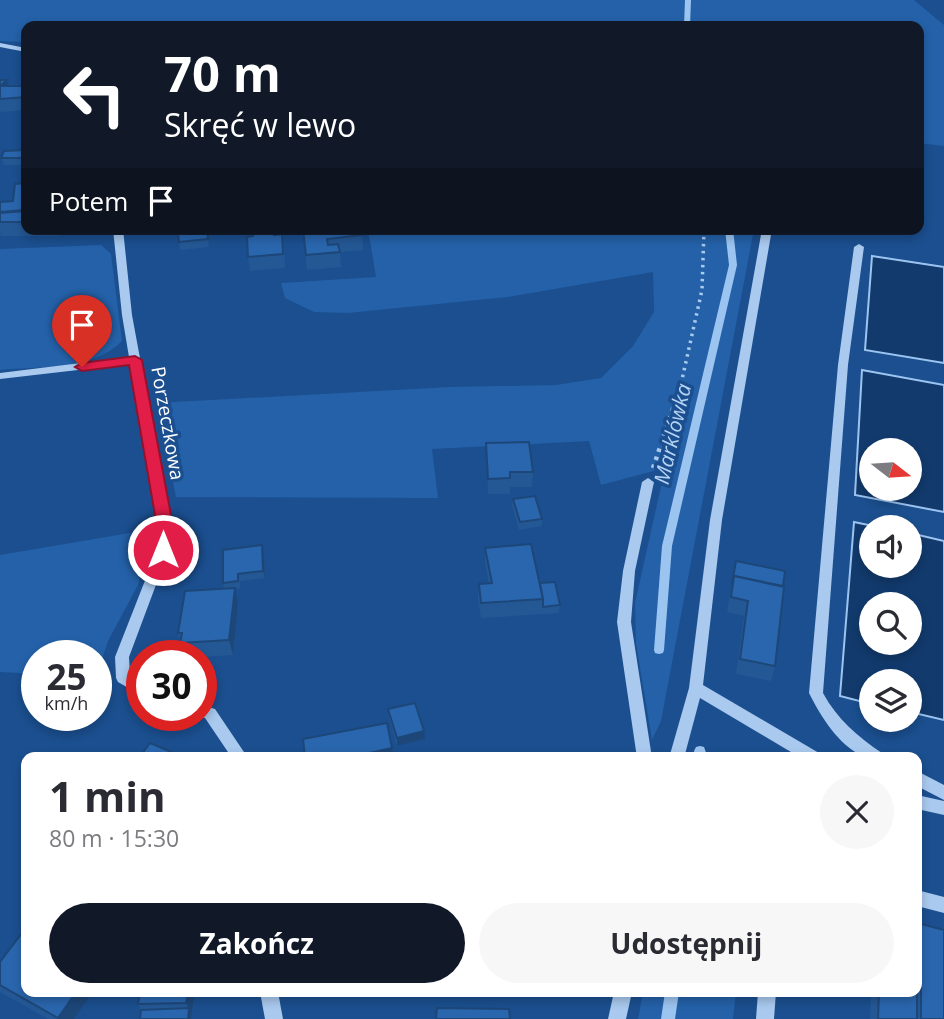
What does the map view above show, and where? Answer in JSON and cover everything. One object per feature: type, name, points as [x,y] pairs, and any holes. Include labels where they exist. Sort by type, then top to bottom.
[{"type":"street","points":[[0,45],[21,49]]},
{"type":"street","name":"Porzeczkowa","points":[[119,235],[135,360],[163,515],[163,550],[129,640]]},
{"type":"street","points":[[678,752],[696,688],[716,520],[766,235]]},
{"type":"street","points":[[859,247],[843,365],[816,693],[824,710],[849,740],[868,752]]},
{"type":"street","points":[[0,376],[135,360]]},
{"type":"street","points":[[644,752],[624,622],[629,571],[649,482]]},
{"type":"street","name":"Porzeczkowa","points":[[126,647],[122,657],[122,678],[126,680]]},
{"type":"street","points":[[696,688],[804,752]]},
{"type":"street","points":[[217,723],[237,752]]},
{"type":"street","points":[[270,997],[274,1019]]},
{"type":"street","points":[[617,1019],[622,997]]},
{"type":"street","points":[[765,1019],[767,997]]},
{"type":"lane","points":[[922,781],[944,793]]},
{"type":"lane","points":[[922,803],[944,808]]},
{"type":"lane","points":[[922,899],[944,905]]},
{"type":"path","points":[[649,482],[676,402],[693,334],[706,262],[704,235]]},
{"type":"shaded area","points":[[0,0],[914,0],[944,25],[944,146],[924,144],[924,21],[21,21],[21,42],[0,41]]},
{"type":"shaded area","points":[[369,235],[753,235],[661,721],[652,740],[636,643],[635,603],[665,468],[601,485],[589,441],[432,449],[438,498],[176,497],[156,403],[450,387],[556,385],[601,378],[633,346],[654,312],[653,272],[508,297],[348,313],[314,312],[285,298],[281,283],[376,277]]},
{"type":"shaded area","points":[[101,245],[111,254],[122,341],[110,351],[81,362],[0,370],[0,249]]},
{"type":"shaded area","points":[[872,256],[944,267],[944,363],[865,350]]},
{"type":"shaded area","points":[[862,370],[944,385],[944,512],[886,501],[922,501],[922,438],[859,438],[859,496],[855,495]]},
{"type":"shaded area","points":[[854,522],[859,523],[859,578],[922,578],[922,536],[944,541],[944,720],[922,715],[922,669],[859,669],[859,701],[840,696]]},
{"type":"shaded area","points":[[153,529],[138,585],[109,640],[21,640],[21,673],[0,672],[0,555]]},
{"type":"shaded area","points":[[642,997],[735,997],[733,1019],[638,1019]]},
{"type":"building","points":[[0,86],[21,86],[21,97],[0,99]]},
{"type":"building","points":[[21,150],[21,158],[1,158],[4,151]]},
{"type":"building","points":[[21,183],[21,210],[0,212],[0,202],[13,201],[15,184]]},
{"type":"building","points":[[21,211],[21,222],[0,222],[0,213]]},
{"type":"building","points":[[178,235],[208,235],[208,239],[179,242]]},
{"type":"building","points":[[282,235],[283,254],[248,257],[247,237]]},
{"type":"building","points":[[304,235],[362,235],[327,239],[328,245],[338,244],[340,252],[306,255]]},
{"type":"building","points":[[529,442],[533,472],[510,472],[510,478],[488,479],[486,443]]},
{"type":"building","points":[[535,496],[542,519],[520,522],[513,499]]},
{"type":"building","points":[[531,544],[543,599],[481,603],[479,584],[492,583],[485,548]]},
{"type":"building","points":[[262,545],[263,571],[238,574],[238,581],[223,583],[223,550]]},
{"type":"building","points":[[736,561],[785,571],[783,586],[734,576],[732,584]]},
{"type":"building","points":[[734,576],[784,587],[775,666],[740,659],[748,601],[731,597]]},
{"type":"building","points":[[555,582],[560,605],[543,607],[540,583]]},
{"type":"building","points":[[235,588],[229,640],[181,640],[182,633],[178,633],[185,591]]},
{"type":"building","points":[[415,703],[424,731],[397,738],[388,709]]},
{"type":"building","points":[[387,723],[392,748],[374,752],[304,752],[303,739]]},
{"type":"building","points":[[150,743],[172,752],[143,752]]},
{"type":"building","points":[[922,924],[944,930],[944,1019],[921,1019]]},
{"type":"building","points":[[21,934],[21,997],[0,985],[0,962]]},
{"type":"building","points":[[21,997],[73,997],[58,1018]]},
{"type":"building","points":[[139,997],[187,997],[186,1003],[138,1004]]},
{"type":"building","points":[[879,997],[917,997],[917,1019],[878,1019]]},
{"type":"building","points":[[189,1008],[188,1019],[140,1019],[141,1010]]},
{"type":"building","points":[[437,1008],[509,1009],[510,1019],[436,1019]]},
{"type":"waterway","name":"Marklówka","points":[[687,21],[688,0]]},
{"type":"waterway","name":"Marklówka","points":[[659,650],[667,546],[733,265],[730,235]]},
{"type":"waterway","name":"Marklówka","points":[[668,1019],[671,997]]},
{"type":"route","points":[[82,367],[135,360],[163,515],[163,550]]}]
